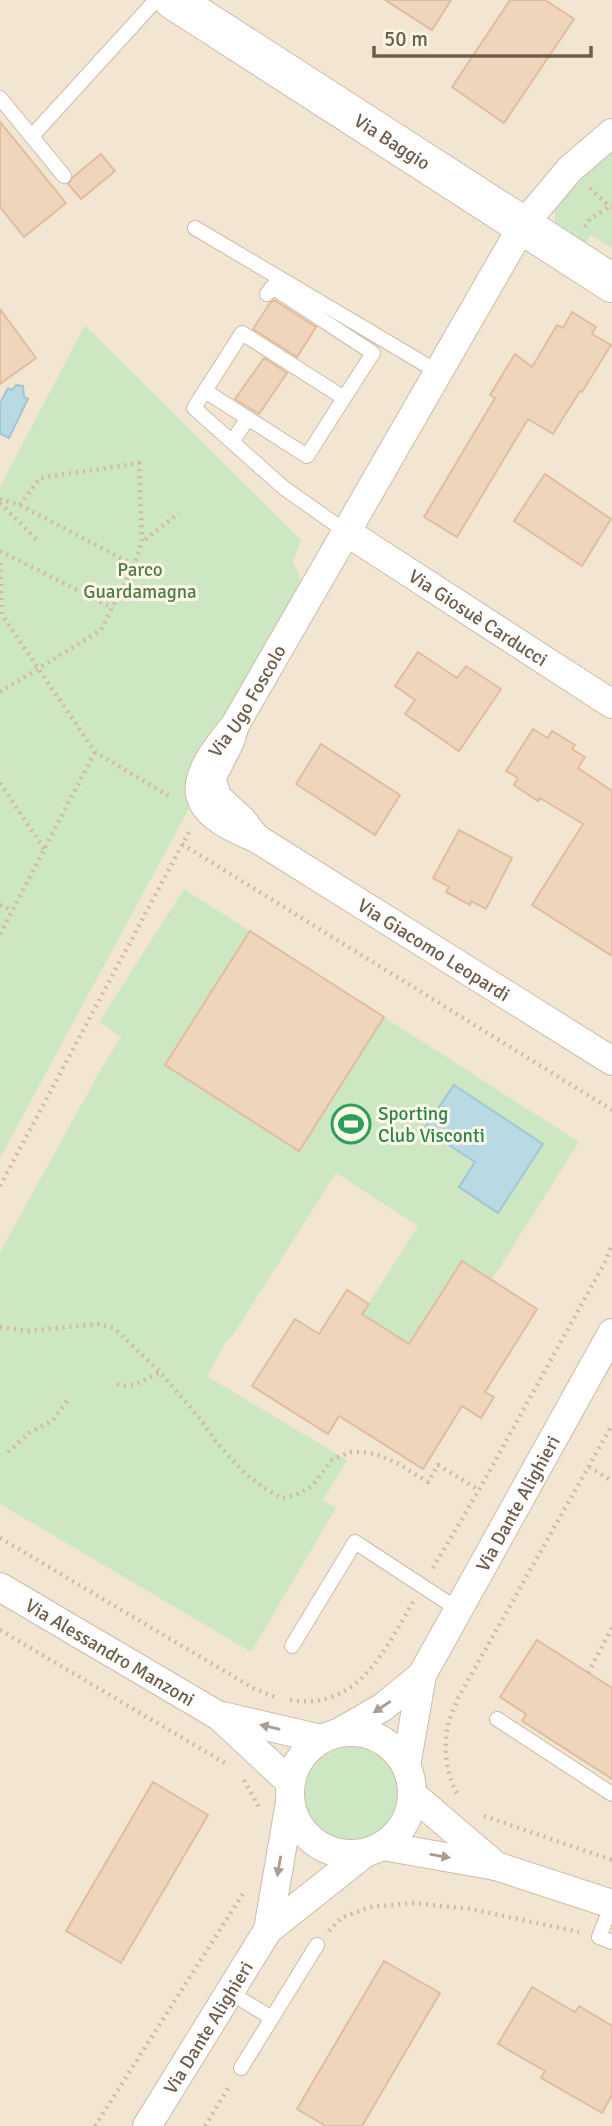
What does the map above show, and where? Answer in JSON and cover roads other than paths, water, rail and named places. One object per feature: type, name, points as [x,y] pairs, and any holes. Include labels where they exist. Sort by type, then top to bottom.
[{"type":"street","name":"Via Baggio","points":[[173,0],[612,283]]},
{"type":"street","name":"Via Ugo Foscolo","points":[[201,808],[200,777],[212,752],[235,725],[523,225],[570,169],[612,132]]},
{"type":"street","name":"Via Giosuè Carducci","points":[[345,531],[612,704]]},
{"type":"street","name":"Via Giacomo Leopardi","points":[[235,725],[211,779],[218,798],[242,820],[256,838]]},
{"type":"street","name":"Via Giacomo Leopardi","points":[[201,808],[256,838],[612,1062]]},
{"type":"street","name":"Via Dante Alighieri","points":[[406,1766],[422,1675],[612,1332]]},
{"type":"street","name":"Via Alessandro Manzoni","points":[[0,1587],[219,1716],[290,1792]]},
{"type":"street","name":"Via Dante Alighieri","points":[[330,1736],[383,1707],[422,1675]]},
{"type":"street","name":"Via Alessandro Manzoni","points":[[219,1716],[330,1736]]},
{"type":"street","points":[[374,1850],[395,1836],[410,1810],[413,1795],[406,1766],[389,1745],[365,1733],[330,1736],[307,1750],[296,1765],[290,1792],[297,1821],[309,1838],[325,1849],[344,1854],[374,1850],[496,1866],[612,1904]]},
{"type":"street","name":"Via Dante Alighieri","points":[[268,1930],[290,1792]]},
{"type":"street","points":[[413,1795],[496,1866]]},
{"type":"street","name":"Via Dante Alighieri","points":[[147,2126],[268,1930],[374,1850]]},
{"type":"lane","points":[[32,136],[156,0]]},
{"type":"lane","points":[[0,98],[64,176]]},
{"type":"lane","points":[[195,228],[438,372]]},
{"type":"lane","points":[[205,391],[307,456],[373,353],[272,287],[267,294]]},
{"type":"lane","points":[[344,398],[242,333],[194,408],[284,488],[345,531]]},
{"type":"lane","points":[[232,442],[248,418]]},
{"type":"lane","points":[[292,1646],[355,1542],[458,1610]]},
{"type":"lane","points":[[497,1719],[612,1794]]},
{"type":"lane","points":[[606,1939],[612,1904]]},
{"type":"lane","points":[[241,2068],[317,1945]]},
{"type":"lane","points":[[229,1992],[272,2018]]},
{"type":"water","points":[[16,385],[23,386],[24,397],[28,399],[9,438],[0,434],[0,403],[8,388],[12,390]]},
{"type":"water","points":[[454,1085],[543,1144],[498,1213],[459,1187],[475,1162],[424,1129]]},
{"type":"place","name":"Sporting Club Visconti","points":[[351,1124]]},
{"type":"park label","name":"Parco Guardamagna","points":[[140,580]]}]
